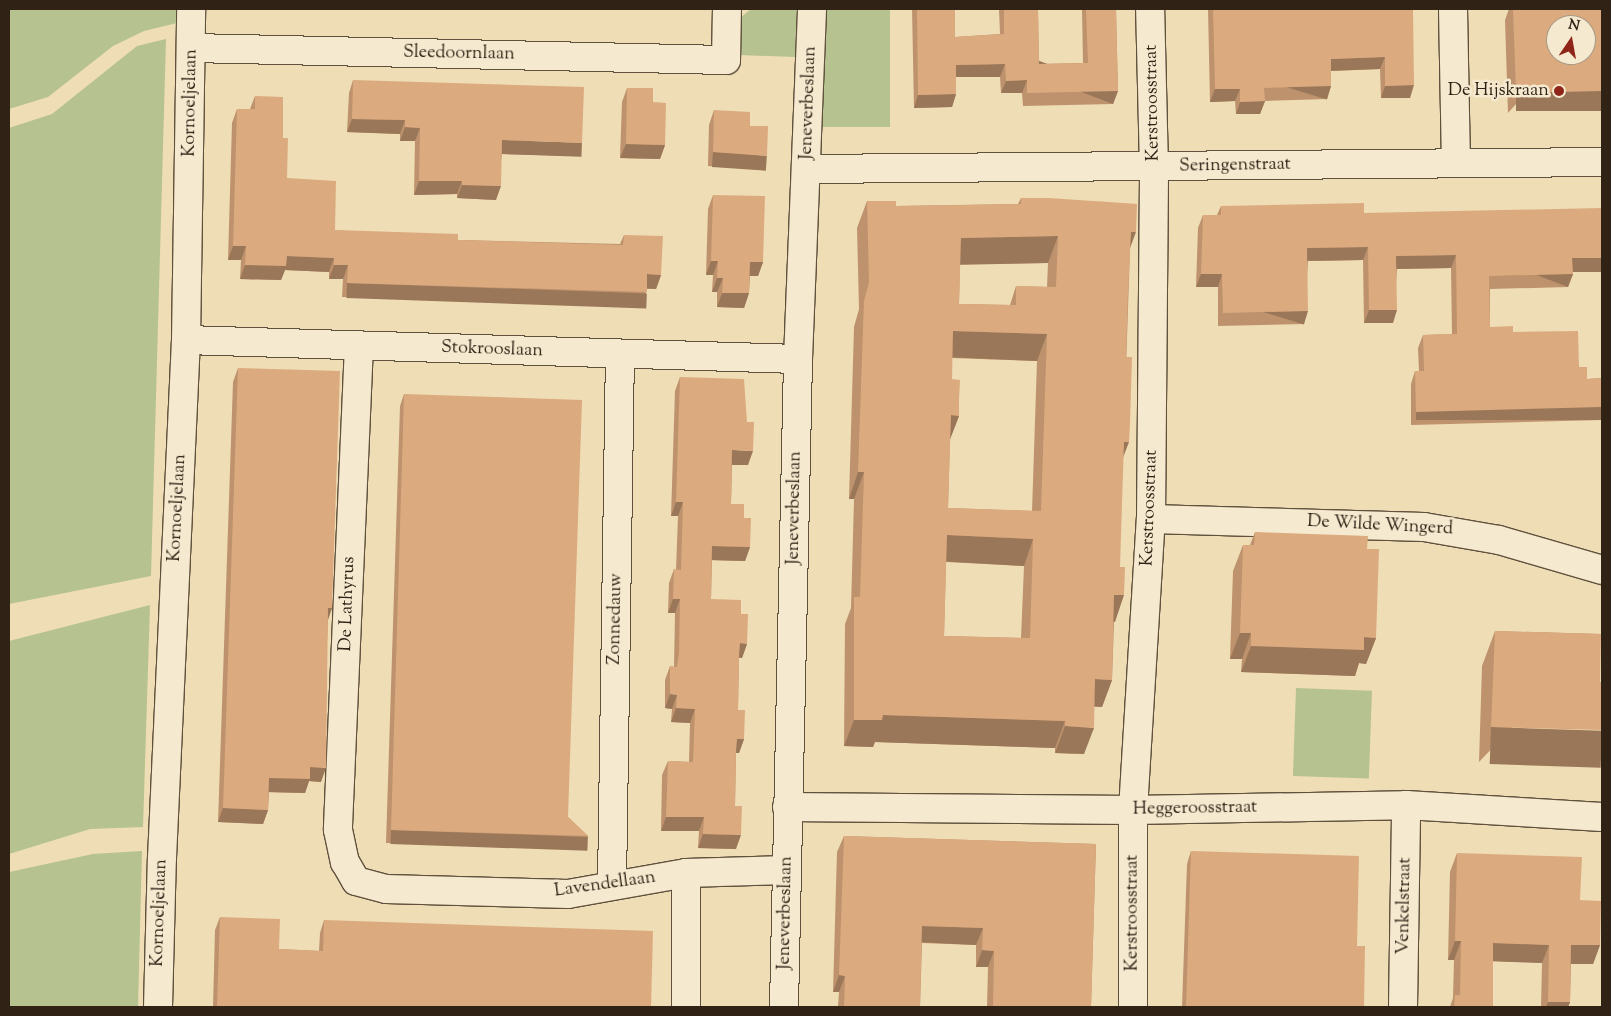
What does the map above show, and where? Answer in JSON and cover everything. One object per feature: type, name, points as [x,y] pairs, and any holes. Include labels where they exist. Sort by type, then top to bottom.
[{"type":"street","name":"Kornoeljelaan","points":[[158,1007],[162,848],[186,340],[192,48],[191,9]]},
{"type":"street","name":"Sleedoornlaan","points":[[192,48],[726,60],[727,9]]},
{"type":"street","name":"Jeneverbeslaan","points":[[784,1007],[798,359],[812,9]]},
{"type":"street","name":"Kerstroosstraat","points":[[1133,1007],[1133,810],[1151,519],[1154,168],[1150,9]]},
{"type":"street","points":[[1453,9],[1456,162]]},
{"type":"street","name":"Seringenstraat","points":[[807,169],[1154,168],[1456,162],[1602,162]]},
{"type":"street","name":"Stokrooslaan","points":[[186,340],[798,359]]},
{"type":"street","name":"De Lathyrus","points":[[344,862],[338,830],[359,345]]},
{"type":"street","name":"Zonnedauw","points":[[612,884],[620,354]]},
{"type":"street","name":"De Wilde Wingerd","points":[[1151,519],[1335,522],[1448,530],[1499,540],[1602,570]]},
{"type":"street","name":"Heggeroosstraat","points":[[788,807],[1133,810],[1406,805],[1602,817]]},
{"type":"street","name":"Venkelstraat","points":[[1402,1007],[1406,805]]},
{"type":"street","name":"Lavendellaan","points":[[344,862],[356,881],[386,889],[568,894],[612,884],[686,873],[787,870]]},
{"type":"street","points":[[686,873],[686,1007]]},
{"type":"green space","points":[[9,9],[176,9],[177,23],[144,31],[113,46],[48,97],[9,109]]},
{"type":"green space","points":[[751,9],[797,9],[795,57],[739,55],[740,18]]},
{"type":"green space","points":[[822,9],[890,9],[890,127],[822,127]]},
{"type":"green space","points":[[166,39],[151,576],[9,604],[9,128],[52,114],[137,46]]},
{"type":"green space","points":[[150,605],[143,827],[90,829],[9,854],[9,641]]},
{"type":"green space","points":[[1296,688],[1372,691],[1369,779],[1293,776]]},
{"type":"green space","points":[[142,851],[138,1007],[9,1007],[9,872],[93,854]]},
{"type":"building","points":[[917,9],[955,9],[955,37],[1004,34],[1004,9],[1038,9],[1039,64],[1088,63],[1086,9],[1116,9],[1118,91],[1027,93],[1027,80],[1006,81],[1005,64],[956,65],[956,94],[918,95]]},
{"type":"building","points":[[1213,9],[1413,9],[1414,85],[1385,86],[1385,57],[1331,59],[1331,86],[1264,88],[1265,101],[1240,102],[1240,89],[1215,89]]},
{"type":"building","points":[[1513,9],[1602,9],[1602,91],[1516,93]]},
{"type":"building","points":[[353,80],[584,87],[582,143],[502,140],[501,186],[462,185],[462,181],[419,181],[420,128],[405,127],[405,120],[352,119]]},
{"type":"building","points":[[627,88],[653,88],[653,102],[666,103],[665,145],[626,144]]},
{"type":"building","points":[[255,96],[283,97],[283,138],[288,138],[287,178],[336,181],[335,230],[458,234],[458,240],[623,245],[624,235],[663,236],[661,275],[647,274],[647,292],[347,283],[348,265],[334,265],[334,258],[287,256],[286,266],[245,265],[246,246],[233,246],[237,109],[255,109]]},
{"type":"building","points":[[714,110],[750,112],[750,126],[768,126],[767,156],[713,152]]},
{"type":"building","points":[[713,195],[765,196],[763,262],[750,262],[749,293],[722,293],[723,278],[717,278],[718,261],[711,261]]},
{"type":"building","points":[[1021,198],[1049,198],[1137,204],[1136,232],[1131,232],[1128,292],[1126,357],[1132,357],[1129,442],[1124,442],[1120,567],[1125,567],[1124,595],[1114,595],[1112,680],[1095,679],[1094,728],[1065,726],[1065,721],[883,715],[882,720],[854,720],[854,597],[860,597],[864,472],[858,472],[864,301],[869,282],[867,201],[896,201],[896,206],[1021,204]],"holes":[[[1058,236],[1056,287],[1016,286],[1016,305],[959,304],[961,238]],[[953,331],[1047,334],[1041,511],[948,508],[951,415],[959,416],[960,380],[952,379]],[[947,535],[1033,539],[1030,638],[944,636]]]},
{"type":"building","points":[[1364,203],[1364,213],[1602,208],[1602,258],[1572,258],[1573,274],[1489,276],[1490,327],[1513,326],[1513,332],[1578,331],[1579,367],[1587,367],[1587,379],[1602,378],[1602,407],[1416,412],[1415,371],[1424,371],[1423,335],[1457,334],[1456,255],[1396,256],[1397,310],[1369,310],[1368,247],[1307,248],[1308,311],[1223,313],[1222,274],[1201,274],[1203,215],[1221,215],[1221,206]]},
{"type":"building","points":[[238,368],[340,371],[332,608],[328,608],[326,768],[310,767],[310,779],[269,778],[268,810],[223,808]]},
{"type":"building","points":[[680,377],[744,379],[747,422],[754,422],[753,451],[732,450],[731,504],[744,504],[744,518],[751,518],[750,547],[712,546],[711,599],[741,600],[741,614],[748,614],[747,644],[740,643],[739,656],[738,710],[745,710],[744,739],[737,739],[735,806],[742,806],[741,835],[703,834],[704,817],[666,817],[668,761],[693,762],[695,709],[676,708],[677,695],[670,694],[670,666],[677,667],[679,652],[680,599],[673,599],[674,569],[681,570],[683,502],[676,502]]},
{"type":"building","points":[[404,394],[582,400],[568,817],[588,836],[391,830]]},
{"type":"building","points":[[1255,532],[1368,536],[1367,549],[1379,549],[1376,638],[1364,637],[1364,650],[1251,646],[1251,633],[1240,633],[1243,545],[1254,545]]},
{"type":"building","points":[[1495,631],[1601,634],[1602,730],[1491,727]]},
{"type":"building","points":[[844,836],[1096,844],[1091,1007],[993,1007],[994,951],[982,950],[983,928],[922,926],[920,1007],[844,1007],[845,976],[839,975]]},
{"type":"building","points":[[1191,851],[1359,856],[1357,946],[1365,946],[1364,1007],[1186,1007]]},
{"type":"building","points":[[1457,853],[1582,857],[1580,900],[1601,901],[1600,945],[1571,945],[1570,1002],[1548,1002],[1549,945],[1493,943],[1493,1007],[1454,1007],[1455,995],[1460,995],[1461,941],[1455,941]]},
{"type":"building","points":[[220,917],[280,919],[279,949],[323,951],[324,920],[653,931],[651,1007],[217,1007]]},
{"type":"place","name":"De Hijskraan","points":[[1559,91]]}]
